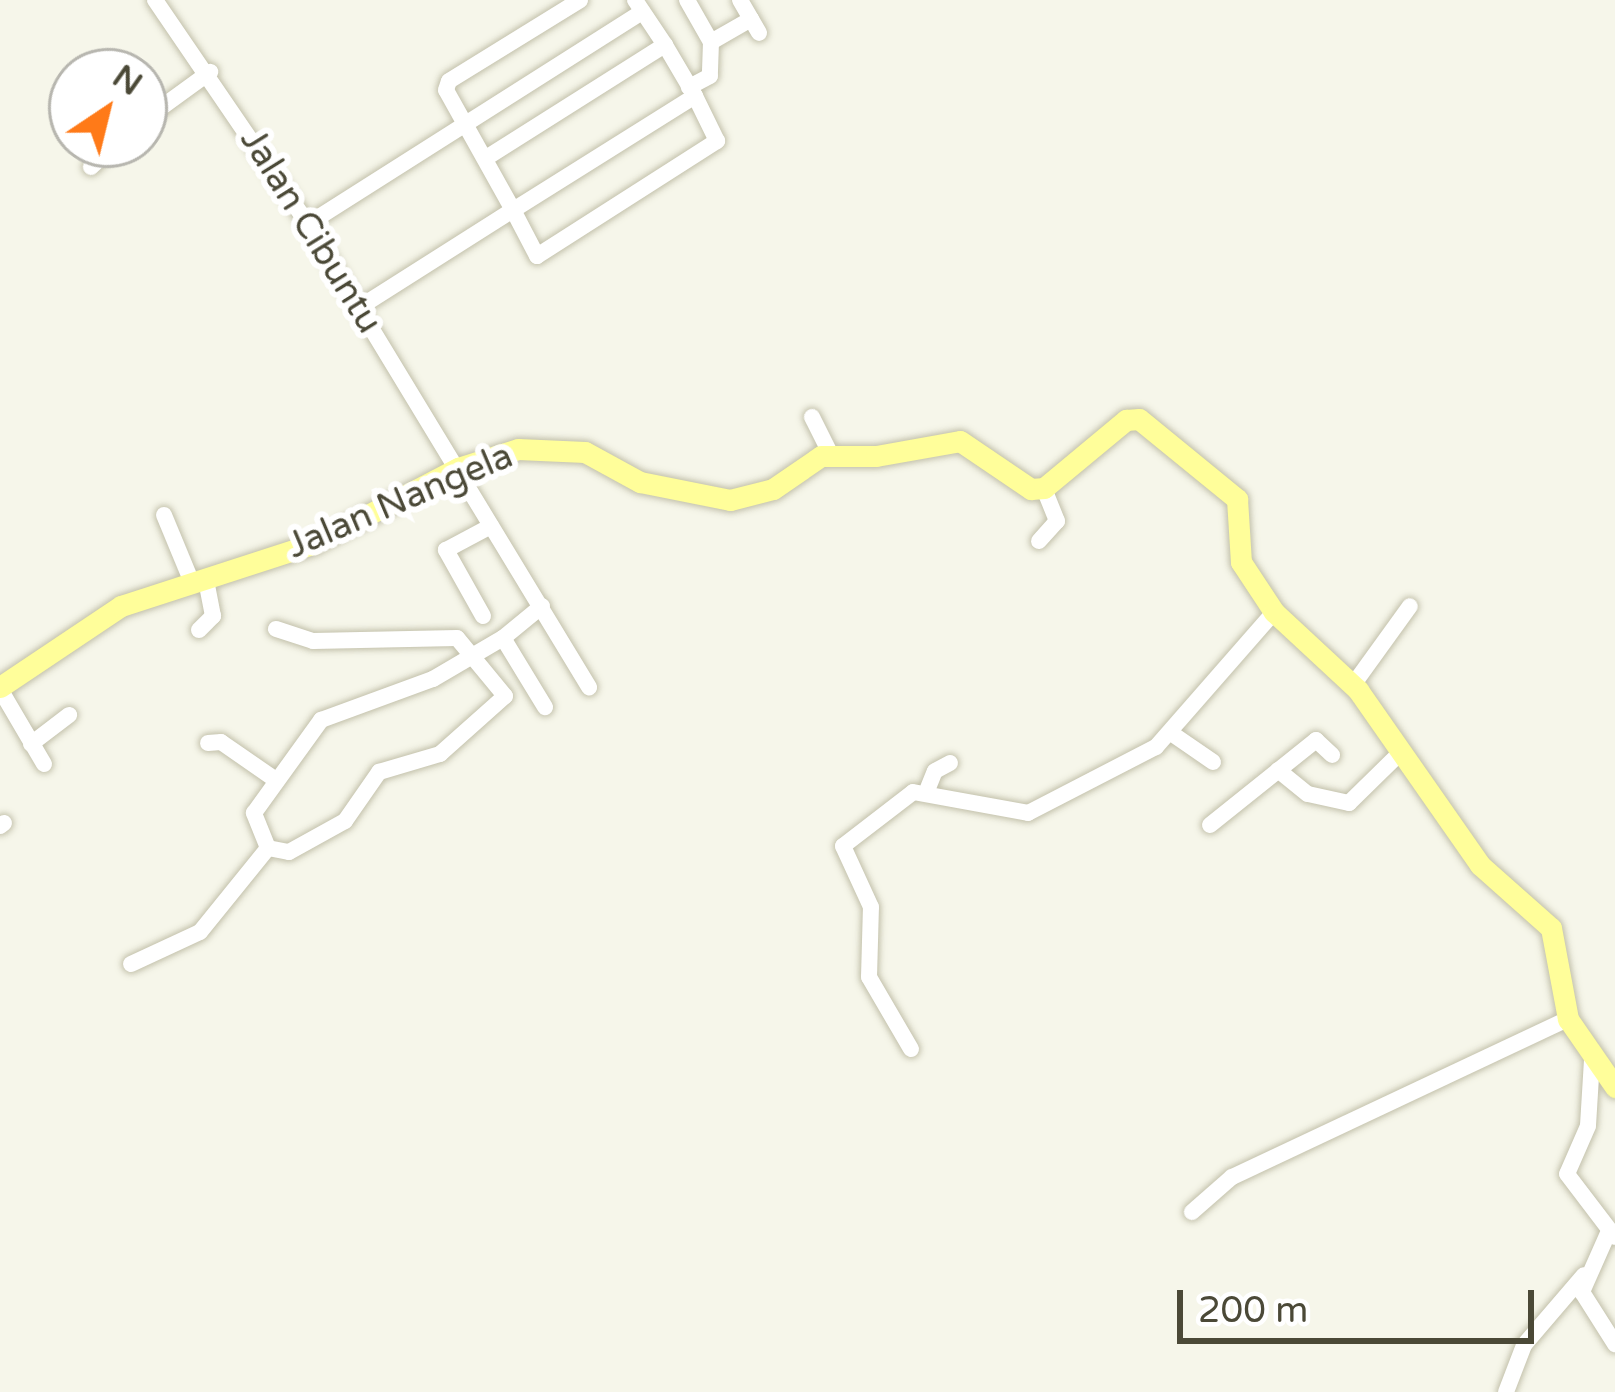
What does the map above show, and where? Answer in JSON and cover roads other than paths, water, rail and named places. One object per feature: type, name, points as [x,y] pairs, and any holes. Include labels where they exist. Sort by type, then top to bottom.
[{"type":"main road","points":[[1044,488],[1126,420],[1143,420],[1237,499],[1241,562],[1274,612],[1353,686],[1454,834],[1551,928],[1568,1019],[1615,1087]]},
{"type":"main road","name":"Jalan Nangela","points":[[0,688],[121,606],[200,583],[236,563],[312,544],[458,468],[532,446],[575,449],[640,482],[730,500],[773,489],[797,468],[831,455],[877,456],[960,441],[988,453],[1021,487],[1044,488]]},
{"type":"street","name":"Jalan Cibuntu","points":[[155,0],[209,72],[308,224],[589,687]]},
{"type":"street","points":[[308,224],[464,125],[638,6],[665,45],[717,141],[537,256],[486,158],[464,125],[447,98],[449,81],[580,0]]},
{"type":"street","points":[[360,307],[692,92],[712,72],[711,42],[687,0]]},
{"type":"street","points":[[711,42],[755,26],[740,0]]},
{"type":"street","points":[[486,158],[665,45]]},
{"type":"street","points":[[168,102],[209,72]]},
{"type":"street","points":[[812,417],[831,455]]},
{"type":"street","points":[[1039,541],[1057,521],[1044,488]]},
{"type":"street","points":[[164,515],[214,616],[199,630]]},
{"type":"street","points":[[482,616],[446,550],[491,526]]},
{"type":"street","points":[[268,848],[254,813],[273,778],[331,713],[434,679],[503,638],[542,606]]},
{"type":"street","points":[[1353,686],[1410,606]]},
{"type":"street","points":[[928,788],[1028,812],[1171,733],[1274,612]]},
{"type":"street","points":[[268,848],[289,852],[345,821],[379,772],[440,754],[503,700],[502,688],[457,638],[313,641],[276,629]]},
{"type":"street","points":[[503,638],[545,707]]},
{"type":"street","points":[[0,688],[44,764]]},
{"type":"street","points":[[31,743],[69,716]]},
{"type":"street","points":[[1171,733],[1213,762]]},
{"type":"street","points":[[1210,825],[1316,740],[1332,755]]},
{"type":"street","points":[[208,743],[221,742],[273,778]]},
{"type":"street","points":[[1278,770],[1308,794],[1346,804],[1367,790],[1400,753]]},
{"type":"street","points":[[911,1049],[869,977],[871,908],[843,846],[877,813],[928,788],[950,763]]},
{"type":"street","points":[[131,964],[200,932],[268,848]]},
{"type":"street","points":[[1192,1212],[1232,1177],[1568,1019]]},
{"type":"street","points":[[1506,1392],[1524,1346],[1612,1234],[1567,1174],[1588,1126],[1592,1060]]},
{"type":"street","points":[[1584,1275],[1588,1311],[1615,1344]]}]
